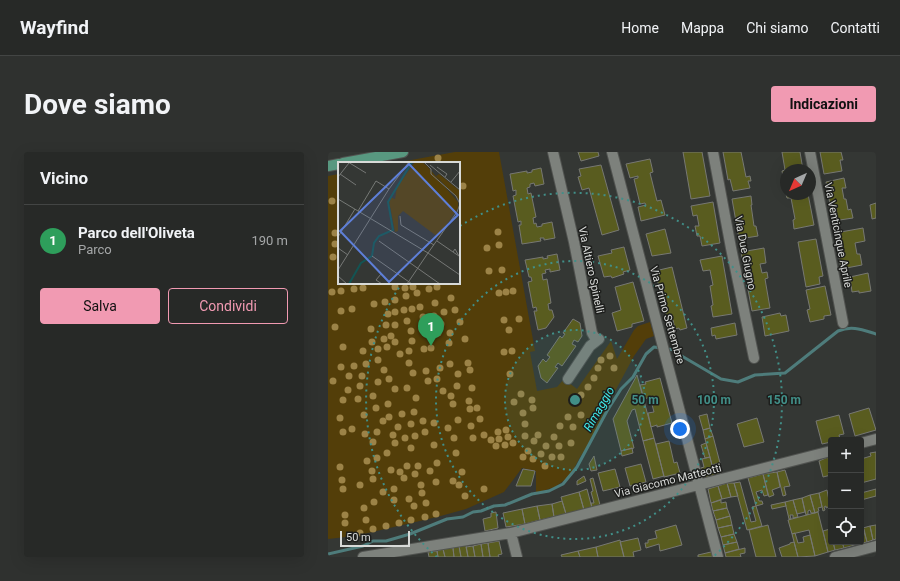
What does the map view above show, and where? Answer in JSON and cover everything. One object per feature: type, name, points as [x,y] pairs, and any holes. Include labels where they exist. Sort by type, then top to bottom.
[{"type":"main road","points":[[348,162],[403,152]]},
{"type":"main road","points":[[328,166],[338,164]]},
{"type":"street","name":"Via Altiero Spinelli","points":[[553,152],[574,242],[592,333],[595,338],[599,339],[590,346],[568,379]]},
{"type":"street","name":"Via Primo Settembre","points":[[612,152],[718,557]]},
{"type":"street","name":"Via Due Giugno","points":[[713,152],[754,358]]},
{"type":"street","name":"Via Venticinque Aprile","points":[[810,152],[843,323]]},
{"type":"street","points":[[864,442],[876,440]]},
{"type":"street","name":"Via Giacomo Matteotti","points":[[363,557],[511,533],[828,452]]},
{"type":"street","points":[[511,533],[517,557]]},
{"type":"street","points":[[835,557],[876,546]]},
{"type":"shaded area","points":[[455,152],[499,152],[535,351],[530,352],[537,391],[557,387],[564,379],[577,389],[611,341],[617,359],[634,330],[638,326],[650,322],[654,336],[646,339],[634,356],[605,410],[592,440],[580,457],[570,476],[555,487],[536,493],[536,471],[522,468],[504,492],[466,509],[355,536],[328,539],[328,176],[338,174],[338,284],[460,284],[460,162],[400,162]]},
{"type":"building","points":[[578,152],[598,152],[599,156],[581,161]]},
{"type":"building","points":[[683,152],[702,152],[710,196],[691,199]]},
{"type":"building","points":[[723,152],[741,152],[746,177],[750,176],[751,181],[748,181],[750,188],[733,191],[730,179],[728,180]]},
{"type":"building","points":[[782,152],[800,152],[802,164],[784,164]]},
{"type":"building","points":[[820,152],[841,152],[843,160],[840,160],[842,171],[824,174]]},
{"type":"building","points":[[650,159],[653,172],[650,173],[657,201],[661,200],[665,215],[641,221],[638,207],[646,205],[645,203],[640,204],[634,179],[638,178],[638,176],[630,178],[626,164]]},
{"type":"building","points":[[601,165],[619,230],[602,235],[589,188],[582,190],[578,177],[581,176],[579,169]]},
{"type":"building","points":[[541,168],[544,184],[535,186],[534,183],[530,184],[530,187],[527,188],[528,194],[531,193],[536,217],[533,218],[534,224],[536,223],[537,227],[542,226],[542,224],[552,222],[555,238],[544,240],[544,238],[540,238],[541,241],[522,244],[519,225],[521,225],[521,221],[518,222],[513,196],[516,195],[516,190],[513,191],[510,174],[527,171],[527,173]]},
{"type":"building","points":[[844,178],[846,188],[842,188],[844,199],[846,199],[848,210],[851,209],[853,218],[833,221],[826,182]]},
{"type":"building","points":[[751,196],[754,226],[756,226],[758,236],[739,239],[732,199]]},
{"type":"building","points":[[791,200],[809,200],[814,225],[794,229],[793,220],[795,219]]},
{"type":"building","points":[[713,202],[720,243],[702,246],[700,236],[697,236],[695,226],[699,226],[697,215],[693,216],[691,206]]},
{"type":"building","points":[[876,203],[876,218],[872,219],[870,205]]},
{"type":"building","points":[[863,228],[865,241],[855,243],[857,254],[860,254],[862,265],[841,269],[835,233]]},
{"type":"building","points":[[665,229],[671,253],[652,256],[646,234]]},
{"type":"building","points":[[816,239],[823,276],[819,277],[820,284],[806,287],[798,242]]},
{"type":"building","points":[[624,247],[630,270],[623,272],[624,274],[612,278],[611,276],[604,277],[598,256],[612,253],[611,250]]},
{"type":"building","points":[[764,248],[766,263],[760,264],[762,273],[767,272],[768,278],[765,279],[770,308],[752,311],[741,252]]},
{"type":"building","points":[[557,254],[560,270],[550,272],[550,269],[545,270],[546,273],[542,274],[543,280],[547,279],[551,303],[548,304],[549,310],[552,310],[554,317],[546,328],[538,330],[534,311],[537,311],[536,307],[533,308],[528,282],[532,281],[531,277],[529,277],[525,260],[543,257],[543,259],[548,258],[547,256]]},
{"type":"building","points":[[722,256],[732,314],[713,317],[710,286],[713,285],[710,270],[703,271],[700,260]]},
{"type":"building","points":[[672,267],[687,328],[680,330],[679,328],[675,329],[673,320],[668,322],[655,271]]},
{"type":"building","points":[[868,273],[871,291],[859,293],[859,291],[852,292],[850,277]]},
{"type":"building","points":[[633,282],[644,321],[632,324],[632,327],[617,331],[612,313],[621,310],[615,287]]},
{"type":"building","points":[[825,286],[831,315],[824,316],[824,319],[810,322],[807,310],[810,309],[806,290]]},
{"type":"building","points":[[780,313],[781,316],[786,315],[789,331],[765,336],[762,317]]},
{"type":"building","points":[[573,319],[580,323],[582,336],[578,342],[574,340],[572,344],[576,346],[562,366],[558,363],[555,367],[558,368],[547,383],[541,378],[538,366],[543,359],[546,362],[550,357],[547,355],[560,336],[562,338],[565,334],[563,333]]},
{"type":"building","points":[[735,323],[737,335],[716,339],[715,335],[712,336],[711,328]]},
{"type":"building","points":[[637,375],[654,438],[643,441],[635,409],[632,410],[627,421],[634,448],[621,451],[613,419]]},
{"type":"building","points":[[660,378],[672,423],[651,427],[648,413],[654,412],[650,397],[644,399],[640,385]]},
{"type":"building","points":[[869,408],[876,430],[855,436],[849,414]]},
{"type":"building","points":[[707,414],[710,428],[703,430],[699,416]]},
{"type":"building","points":[[839,415],[844,434],[839,435],[840,437],[828,437],[828,443],[822,444],[816,421]]},
{"type":"building","points":[[757,418],[764,442],[744,447],[737,424]]},
{"type":"building","points":[[710,428],[713,436],[705,439],[703,430]]},
{"type":"building","points":[[713,436],[720,463],[712,465],[705,439]]},
{"type":"building","points":[[654,438],[664,476],[653,479],[643,441]]},
{"type":"building","points":[[669,441],[674,463],[677,462],[680,473],[664,477],[656,444]]},
{"type":"building","points":[[706,443],[710,457],[705,458],[701,445]]},
{"type":"building","points":[[632,448],[633,453],[622,456],[621,451]]},
{"type":"building","points":[[876,452],[876,479],[864,482],[864,458],[871,456],[870,453]]},
{"type":"building","points":[[594,456],[597,470],[591,471],[589,464]]},
{"type":"building","points":[[710,457],[712,465],[720,463],[722,473],[704,478],[701,468],[704,467],[702,459]]},
{"type":"building","points":[[828,457],[828,476],[823,477],[819,461]]},
{"type":"building","points":[[641,464],[646,482],[630,486],[625,468]]},
{"type":"building","points":[[523,469],[535,471],[531,486],[516,486]]},
{"type":"building","points":[[615,469],[620,487],[603,491],[598,473]]},
{"type":"building","points":[[785,470],[790,486],[784,487],[786,495],[783,496],[777,472]]},
{"type":"building","points":[[777,472],[780,487],[772,490],[774,495],[769,497],[763,474]]},
{"type":"building","points":[[763,474],[768,495],[764,496],[762,490],[756,492],[759,501],[762,501],[763,504],[756,506],[748,478]]},
{"type":"building","points":[[584,476],[586,481],[577,485],[577,481]]},
{"type":"building","points":[[593,478],[600,505],[592,507],[591,503],[594,503],[590,479]]},
{"type":"building","points":[[740,482],[751,522],[756,521],[752,507],[756,506],[762,526],[747,530],[734,483]]},
{"type":"building","points":[[727,483],[734,483],[738,496],[731,497]]},
{"type":"building","points":[[727,483],[731,497],[722,499],[718,486]]},
{"type":"building","points":[[718,486],[722,499],[711,503],[708,489]]},
{"type":"building","points":[[587,489],[592,508],[584,510],[579,492]]},
{"type":"building","points":[[876,489],[876,496],[864,499],[864,492]]},
{"type":"building","points":[[827,490],[828,507],[824,507],[825,510],[823,511],[819,493]]},
{"type":"building","points":[[579,492],[584,510],[566,514],[561,497]]},
{"type":"building","points":[[819,493],[822,507],[818,508],[819,511],[815,513],[810,495]]},
{"type":"building","points":[[810,495],[815,513],[811,513],[810,510],[806,515],[802,498]]},
{"type":"building","points":[[802,498],[805,512],[797,514],[793,500]]},
{"type":"building","points":[[721,500],[721,503],[726,502],[727,508],[713,511],[711,503]]},
{"type":"building","points":[[793,500],[798,517],[793,518],[793,515],[790,515],[791,519],[789,519],[785,502]]},
{"type":"building","points":[[562,501],[566,514],[554,517],[552,504]]},
{"type":"building","points":[[785,502],[786,506],[772,509],[771,505]]},
{"type":"building","points":[[552,504],[554,517],[540,520],[537,506]]},
{"type":"building","points":[[537,506],[540,520],[525,524],[522,509]]},
{"type":"building","points":[[727,508],[730,516],[716,520],[713,511]]},
{"type":"building","points":[[522,509],[525,524],[506,527],[503,513]]},
{"type":"building","points":[[496,512],[498,528],[485,531],[483,519],[491,517],[491,513]]},
{"type":"building","points":[[818,512],[828,552],[815,556],[809,530],[792,534],[788,520]]},
{"type":"building","points":[[730,516],[732,525],[718,528],[716,520]]},
{"type":"building","points":[[676,525],[682,545],[660,551],[659,544],[646,548],[645,543],[648,543],[648,540],[657,538],[655,531]]},
{"type":"building","points":[[732,525],[734,534],[721,537],[718,528]]},
{"type":"building","points":[[768,525],[776,557],[756,557],[749,530]]},
{"type":"building","points":[[876,525],[876,539],[873,540],[870,526]]},
{"type":"building","points":[[870,526],[873,540],[867,542],[864,528]]},
{"type":"building","points":[[864,529],[867,542],[864,543]]},
{"type":"building","points":[[828,530],[828,545],[834,545],[835,550],[828,552],[823,531]]},
{"type":"building","points":[[795,533],[798,543],[804,542],[803,537],[810,535],[815,556],[798,557],[792,534]]},
{"type":"building","points":[[734,534],[737,542],[723,545],[721,537]]},
{"type":"building","points":[[638,538],[641,550],[633,552],[634,557],[624,557],[620,542]]},
{"type":"building","points":[[620,540],[624,557],[598,557],[596,547]]},
{"type":"building","points":[[499,541],[502,554],[498,555],[499,557],[490,557],[488,543]]},
{"type":"building","points":[[737,542],[739,549],[725,553],[723,545]]},
{"type":"building","points":[[794,542],[798,557],[782,557],[779,548]]},
{"type":"building","points":[[488,543],[490,557],[483,557],[481,544]]},
{"type":"building","points":[[481,544],[483,557],[475,557],[473,546]]},
{"type":"building","points":[[466,545],[468,557],[461,557],[459,546]]},
{"type":"building","points":[[834,545],[843,545],[844,548],[835,550]]},
{"type":"building","points":[[843,545],[854,545],[844,548]]},
{"type":"building","points":[[459,546],[461,557],[454,557],[453,548]]},
{"type":"building","points":[[473,546],[475,557],[468,557],[466,547]]},
{"type":"building","points":[[596,547],[598,557],[580,557],[578,551]]},
{"type":"building","points":[[453,548],[454,557],[445,557],[443,549]]},
{"type":"building","points":[[745,548],[745,553],[740,554],[741,557],[726,557],[725,553]]},
{"type":"building","points":[[443,549],[445,557],[438,557],[437,551]]},
{"type":"building","points":[[437,551],[438,557],[429,557],[428,552]]},
{"type":"building","points":[[578,551],[580,557],[562,557],[561,555]]},
{"type":"building","points":[[711,552],[713,557],[698,557],[698,555]]},
{"type":"waterway","name":"Rimaggio","points":[[666,349],[676,350],[680,355],[721,379],[738,382],[755,375],[785,373],[838,331],[843,329],[853,328],[876,334]]},
{"type":"waterway","name":"Rimaggio","points":[[328,554],[363,546],[373,541],[386,541],[410,534],[447,519],[463,517],[473,512],[481,511],[494,506],[505,505],[532,494],[549,491],[563,484],[577,467],[607,411],[621,389],[633,377],[646,354],[654,347],[661,348]]},
{"type":"place","name":"Parco dell'Oliveta","points":[[431,346]]}]
